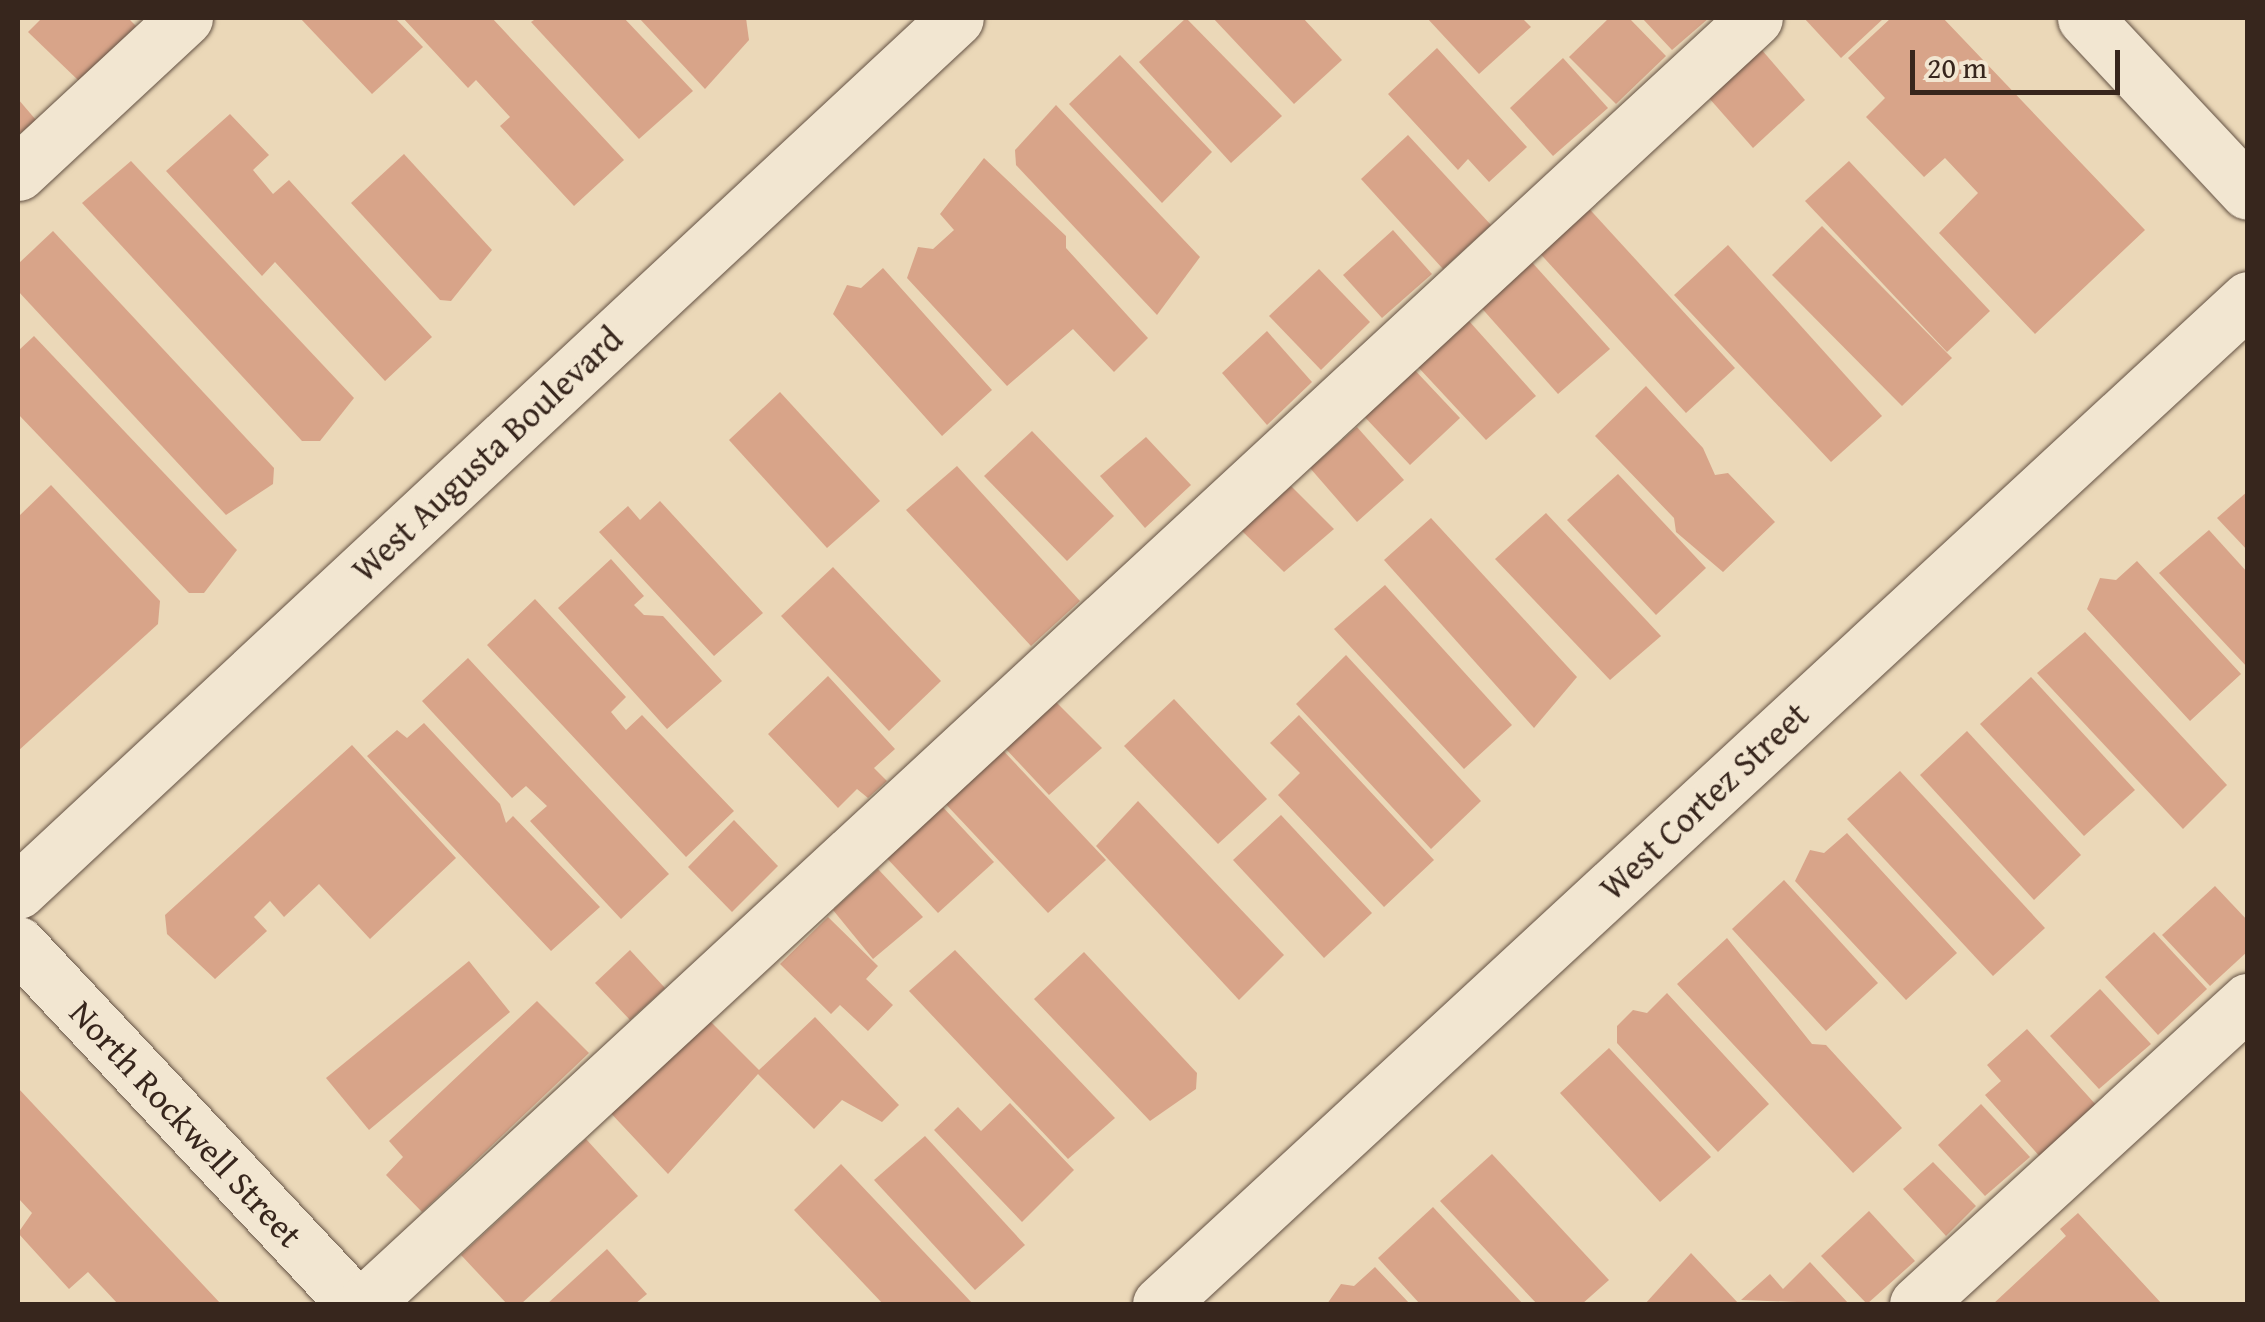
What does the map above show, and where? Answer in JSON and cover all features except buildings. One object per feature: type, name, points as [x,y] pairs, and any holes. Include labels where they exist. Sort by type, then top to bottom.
[{"type":"street","points":[[18,172],[185,18]]},
{"type":"street","name":"West Augusta Boulevard","points":[[18,891],[956,18]]},
{"type":"street","points":[[364,1304],[1756,18]]},
{"type":"street","points":[[2084,18],[2248,192]]},
{"type":"street","name":"West Cortez Street","points":[[1160,1304],[2248,298]]},
{"type":"street","name":"North Rockwell Street","points":[[18,944],[355,1304]]},
{"type":"street","points":[[1917,1304],[2248,1001]]}]
